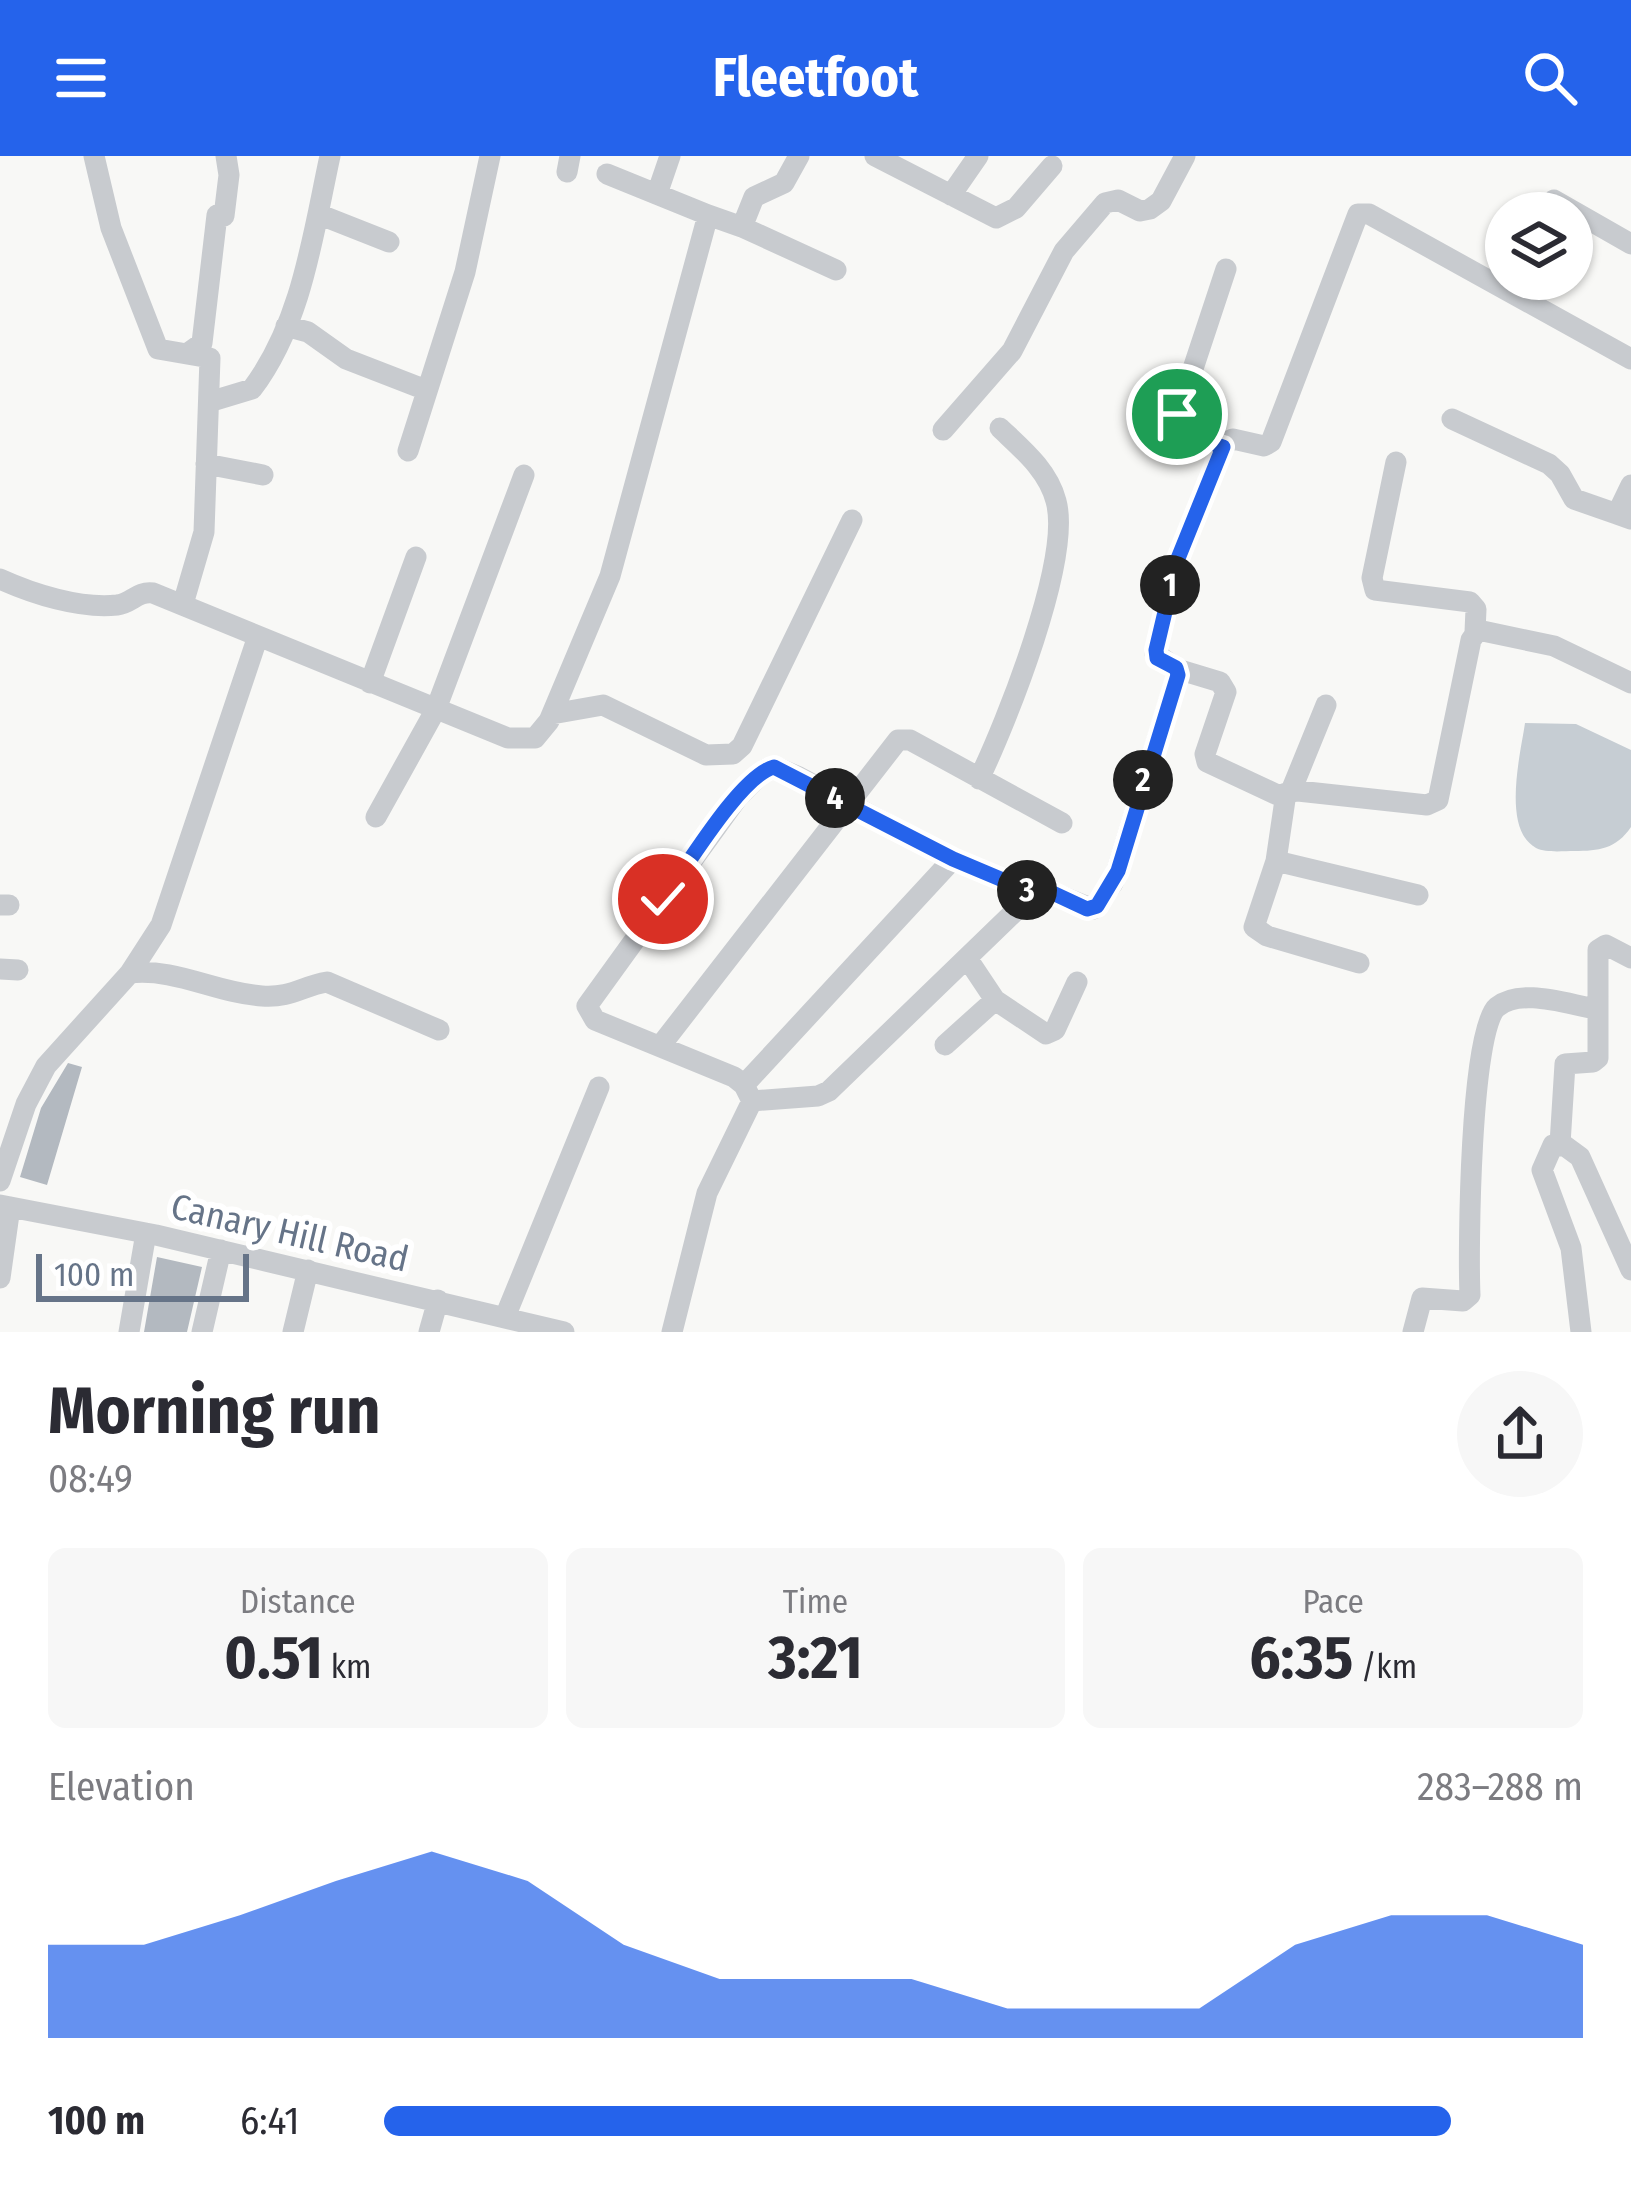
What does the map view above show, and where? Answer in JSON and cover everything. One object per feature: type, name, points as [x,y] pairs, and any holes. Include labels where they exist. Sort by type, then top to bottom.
[{"type":"street","points":[[94,156],[111,228],[156,346],[166,352],[210,358],[202,545],[183,604]]},
{"type":"street","points":[[188,352],[202,343],[230,175],[226,156]]},
{"type":"street","points":[[209,402],[252,388],[286,326],[330,156]]},
{"type":"street","points":[[408,451],[464,272],[490,156]]},
{"type":"street","points":[[657,194],[670,156]]},
{"type":"street","points":[[742,227],[754,197],[784,183],[799,156]]},
{"type":"street","points":[[875,156],[986,215],[1008,216],[1052,166]]},
{"type":"street","points":[[951,195],[978,156]]},
{"type":"street","points":[[944,430],[1012,351],[1054,268],[1105,203],[1118,200],[1140,211],[1150,209],[1161,201],[1185,156]]},
{"type":"street","points":[[607,174],[742,227],[836,271]]},
{"type":"street","points":[[1396,462],[1373,585],[1381,592],[1470,602],[1476,609],[1438,800],[1427,805],[1287,794],[1207,762],[1205,754],[1226,692],[1220,682],[1160,660],[1156,650],[1177,561],[1223,447],[1230,440],[1264,446],[1270,442],[1350,228],[1363,213],[1631,359]]},
{"type":"street","points":[[317,214],[389,242]]},
{"type":"street","points":[[0,578],[50,597],[88,603],[122,604],[147,591],[519,741],[535,738],[552,714],[610,576],[708,214]]},
{"type":"street","points":[[1593,222],[1631,244]]},
{"type":"street","points":[[1223,447],[1180,432],[1175,423],[1226,269]]},
{"type":"street","points":[[286,326],[308,332],[346,359],[426,391]]},
{"type":"street","points":[[1452,419],[1556,469],[1574,499],[1624,517],[1631,485]]},
{"type":"street","points":[[979,779],[1016,695],[1060,524],[1047,479],[1000,428]]},
{"type":"street","points":[[206,464],[263,476]]},
{"type":"street","points":[[376,817],[436,709],[524,475]]},
{"type":"street","points":[[552,714],[603,705],[706,754],[733,754],[742,746],[852,520]]},
{"type":"street","points":[[370,683],[416,557]]},
{"type":"street","points":[[1475,632],[1486,628],[1554,646],[1631,683]]},
{"type":"street","points":[[0,1180],[26,1104],[46,1066],[130,973],[161,925],[257,639]]},
{"type":"street","points":[[1034,893],[848,807],[814,784],[774,767],[766,769],[738,797],[588,1000],[587,1011],[595,1020],[703,1061],[748,1093],[818,1096],[830,1091],[1034,893],[1042,888],[1090,909],[1106,895],[1177,669]]},
{"type":"street","points":[[1326,705],[1287,794],[1276,861],[1254,927],[1267,936],[1359,963]]},
{"type":"street","points":[[661,1045],[902,739],[1061,823]]},
{"type":"street","points":[[672,1332],[707,1193],[748,1093],[953,859]]},
{"type":"street","points":[[1276,861],[1418,895]]},
{"type":"street","points":[[1559,1144],[1565,1064],[1596,1061],[1598,950],[1606,945],[1631,958]]},
{"type":"street","points":[[967,958],[995,1000],[1050,1034],[1077,982]]},
{"type":"street","points":[[130,973],[152,970],[227,992],[263,997],[290,997],[317,984],[337,984],[439,1030]]},
{"type":"street","points":[[1414,1332],[1422,1298],[1463,1301],[1470,1295],[1468,1225],[1481,1046],[1492,1012],[1513,999],[1528,998],[1597,1009]]},
{"type":"street","points":[[945,1045],[995,1000]]},
{"type":"street","points":[[519,1324],[599,1087]]},
{"type":"street","points":[[1559,1144],[1580,1157],[1631,1270]]},
{"type":"street","points":[[1559,1144],[1548,1150],[1542,1170],[1570,1248],[1581,1332]]},
{"type":"street","points":[[0,1278],[5,1206]]},
{"type":"street","name":"Canary Hill Road","points":[[5,1206],[146,1233],[564,1332]]},
{"type":"street","points":[[129,1332],[146,1233]]},
{"type":"street","points":[[202,1332],[221,1250]]},
{"type":"street","points":[[293,1332],[308,1270]]},
{"type":"street","points":[[429,1332],[438,1300]]},
{"type":"shaded area","points":[[1525,723],[1576,724],[1631,750],[1631,827],[1619,840],[1599,849],[1545,851],[1525,838],[1516,789]]},
{"type":"building","points":[[68,1063],[82,1067],[47,1185],[20,1177],[41,1108]]},
{"type":"building","points":[[157,1257],[202,1267],[187,1332],[144,1332]]},
{"type":"route","points":[[663,899],[738,797],[774,767],[953,859],[1034,893],[1042,888],[1087,909],[1097,906],[1118,871],[1178,675],[1176,668],[1157,658],[1156,650],[1177,561],[1223,447],[1180,432],[1177,414]]}]
